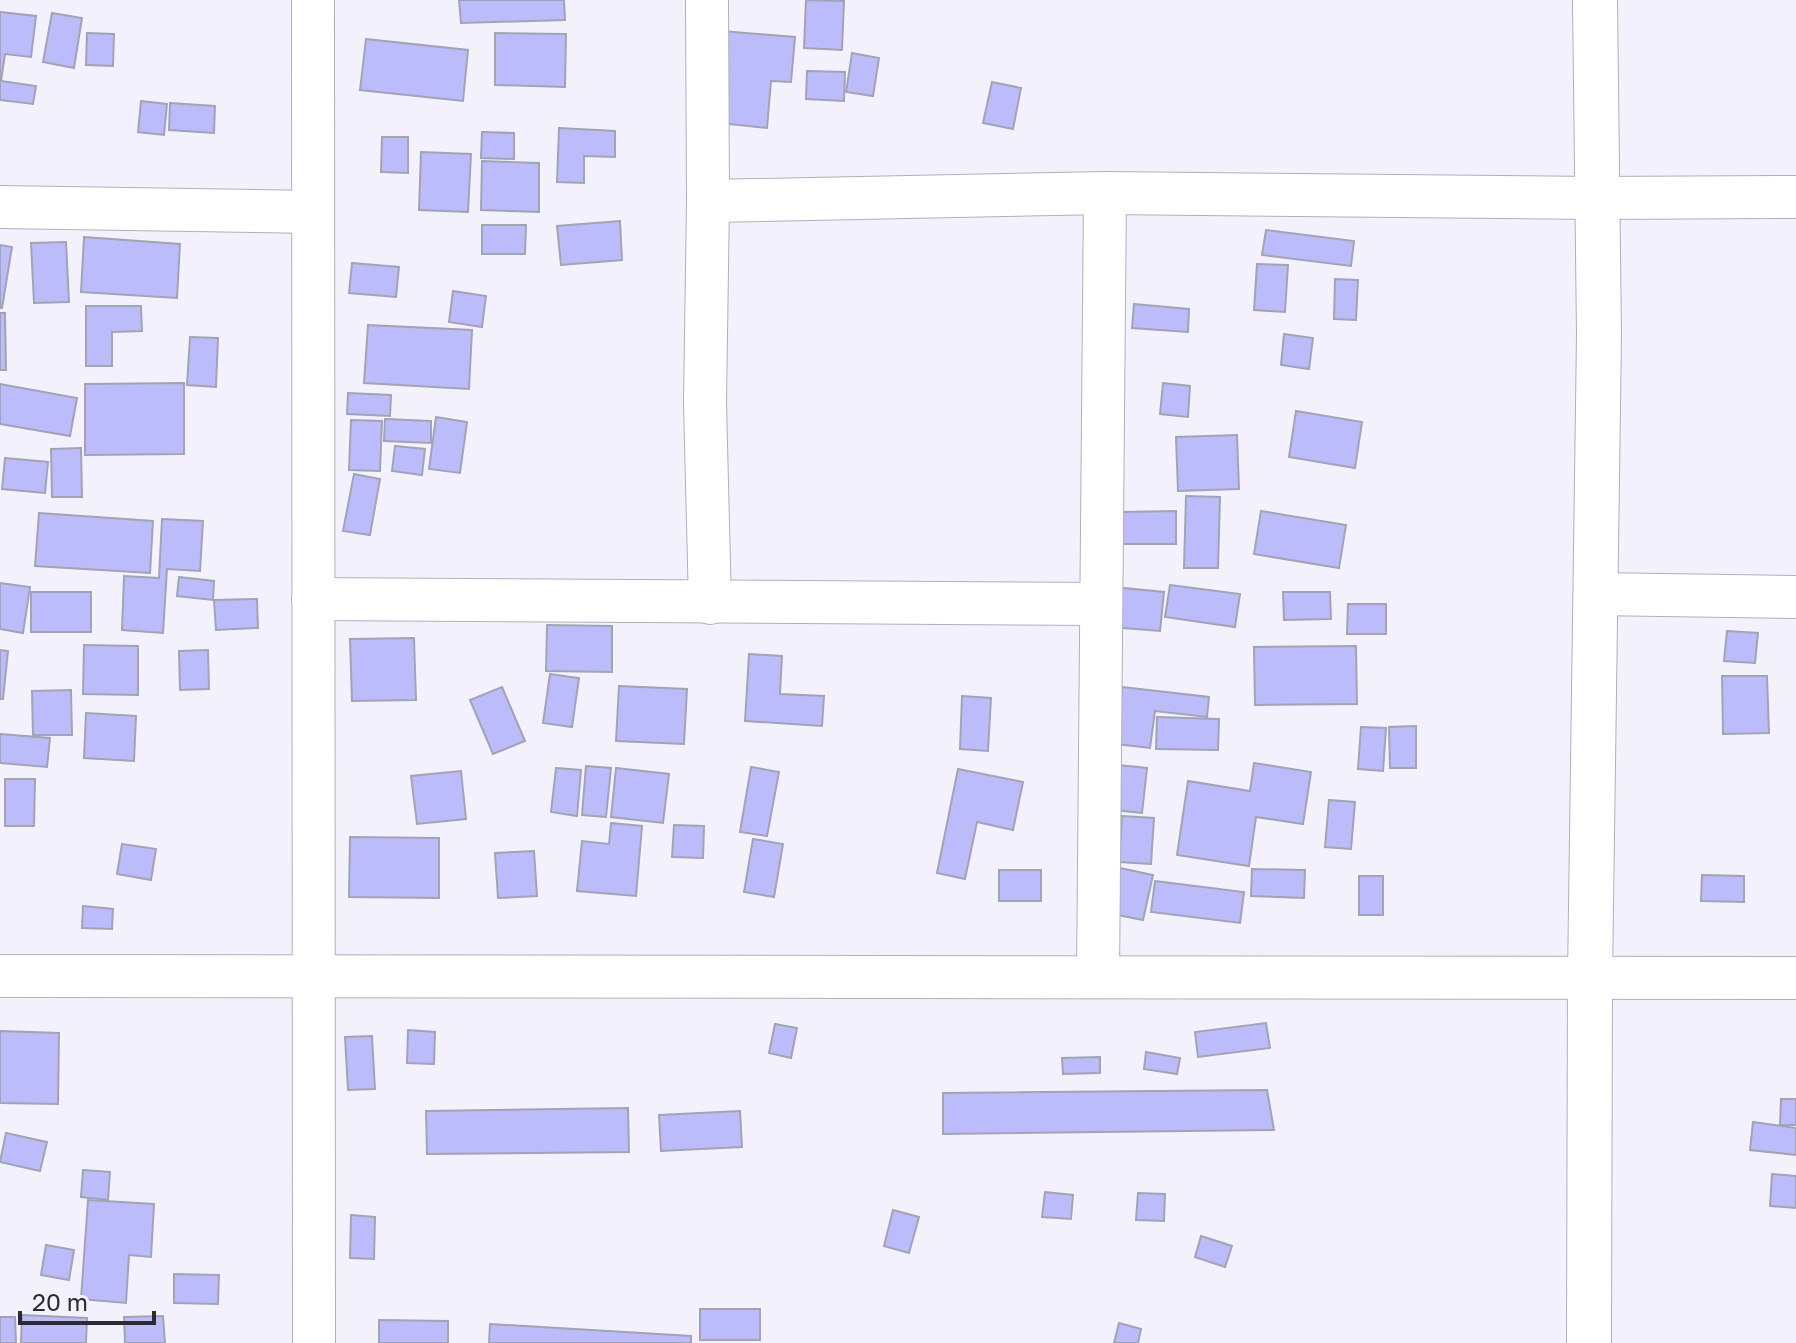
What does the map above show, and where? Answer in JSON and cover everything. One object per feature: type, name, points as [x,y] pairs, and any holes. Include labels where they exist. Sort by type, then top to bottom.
[{"type":"street","points":[[313,0],[314,1343]]},
{"type":"street","points":[[707,0],[705,403],[710,603]]},
{"type":"street","points":[[1589,1343],[1590,978],[1599,335],[1595,0]]},
{"type":"street","points":[[708,201],[1105,193],[1796,197]]},
{"type":"street","points":[[1098,977],[1105,193]]},
{"type":"street","points":[[0,207],[313,212]]},
{"type":"street","points":[[1596,594],[1796,597]]},
{"type":"street","points":[[313,599],[1101,604]]},
{"type":"street","points":[[0,976],[1796,978]]},
{"type":"building","points":[[459,0],[564,0],[565,20],[461,23]]},
{"type":"building","points":[[806,0],[844,1],[842,50],[804,48]]},
{"type":"building","points":[[0,12],[36,16],[31,57],[5,54],[1,81],[36,86],[33,104],[0,100]]},
{"type":"building","points":[[52,13],[82,18],[74,68],[43,62]]},
{"type":"building","points":[[721,31],[795,37],[791,82],[771,81],[767,128],[712,122]]},
{"type":"building","points":[[87,33],[114,34],[113,66],[86,65]]},
{"type":"building","points":[[495,33],[566,34],[565,87],[495,85]]},
{"type":"building","points":[[366,39],[468,50],[463,101],[360,90]]},
{"type":"building","points":[[852,53],[879,58],[873,96],[846,92]]},
{"type":"building","points":[[807,71],[845,72],[844,101],[806,99]]},
{"type":"building","points":[[992,82],[1021,88],[1013,129],[983,123]]},
{"type":"building","points":[[141,101],[167,104],[164,135],[138,132]]},
{"type":"building","points":[[170,103],[215,106],[214,133],[169,130]]},
{"type":"building","points":[[559,128],[615,131],[615,157],[584,156],[584,183],[557,182]]},
{"type":"building","points":[[482,132],[514,133],[514,159],[481,158]]},
{"type":"building","points":[[382,137],[408,137],[408,173],[381,172]]},
{"type":"building","points":[[421,152],[471,154],[468,212],[419,210]]},
{"type":"building","points":[[482,161],[539,163],[539,212],[481,210]]},
{"type":"building","points":[[620,221],[622,260],[561,265],[557,226]]},
{"type":"building","points":[[482,225],[526,225],[525,254],[482,254]]},
{"type":"building","points":[[1266,230],[1354,241],[1351,266],[1262,255]]},
{"type":"building","points":[[84,237],[180,244],[177,298],[81,292]]},
{"type":"building","points":[[66,242],[69,302],[34,303],[31,243]]},
{"type":"building","points":[[0,245],[12,247],[2,308],[0,308]]},
{"type":"building","points":[[352,263],[399,267],[396,297],[349,293]]},
{"type":"building","points":[[1257,264],[1288,265],[1285,312],[1254,310]]},
{"type":"building","points":[[1335,279],[1358,280],[1356,320],[1334,319]]},
{"type":"building","points":[[453,291],[486,296],[482,327],[449,322]]},
{"type":"building","points":[[1134,304],[1189,309],[1188,332],[1132,328]]},
{"type":"building","points":[[86,306],[141,306],[142,331],[112,332],[112,366],[86,366]]},
{"type":"building","points":[[0,313],[5,313],[6,370],[0,370]]},
{"type":"building","points":[[368,325],[472,330],[469,389],[364,383]]},
{"type":"building","points":[[1284,334],[1313,338],[1309,369],[1281,365]]},
{"type":"building","points":[[190,337],[218,338],[216,387],[187,385]]},
{"type":"building","points":[[184,383],[184,454],[85,455],[85,384]]},
{"type":"building","points":[[1163,383],[1190,386],[1188,417],[1160,414]]},
{"type":"building","points":[[0,384],[77,398],[70,436],[0,424]]},
{"type":"building","points":[[348,393],[391,395],[390,416],[347,414]]},
{"type":"building","points":[[1296,411],[1362,422],[1355,468],[1289,457]]},
{"type":"building","points":[[436,417],[467,422],[460,473],[429,469]]},
{"type":"building","points":[[385,419],[431,421],[431,443],[384,441]]},
{"type":"building","points":[[351,420],[382,421],[380,471],[349,470]]},
{"type":"building","points":[[1237,435],[1239,489],[1178,491],[1176,437]]},
{"type":"building","points":[[395,446],[425,449],[422,475],[392,471]]},
{"type":"building","points":[[81,448],[82,497],[52,497],[51,449]]},
{"type":"building","points":[[5,458],[48,462],[45,493],[2,489]]},
{"type":"building","points":[[354,474],[380,479],[370,535],[343,531]]},
{"type":"building","points":[[1186,496],[1220,497],[1218,568],[1184,568]]},
{"type":"building","points":[[1176,511],[1176,544],[1121,544],[1121,512]]},
{"type":"building","points":[[1261,511],[1346,525],[1339,568],[1254,554]]},
{"type":"building","points":[[39,513],[153,521],[150,573],[35,566]]},
{"type":"building","points":[[162,519],[203,521],[200,571],[167,569],[163,633],[122,630],[124,576],[159,578]]},
{"type":"building","points":[[179,577],[214,581],[213,600],[177,596]]},
{"type":"building","points":[[0,583],[30,587],[23,633],[0,629]]},
{"type":"building","points":[[1170,585],[1240,594],[1235,627],[1165,617]]},
{"type":"building","points":[[1114,587],[1164,592],[1160,631],[1111,627]]},
{"type":"building","points":[[31,592],[91,592],[91,632],[31,632]]},
{"type":"building","points":[[1283,592],[1330,592],[1331,619],[1284,620]]},
{"type":"building","points":[[257,599],[258,628],[216,630],[214,600]]},
{"type":"building","points":[[1348,604],[1386,604],[1386,634],[1347,634]]},
{"type":"building","points":[[547,625],[612,626],[612,672],[546,671]]},
{"type":"building","points":[[1727,631],[1758,633],[1755,663],[1724,661]]},
{"type":"building","points":[[414,638],[416,700],[352,701],[350,639]]},
{"type":"building","points":[[84,645],[138,646],[138,695],[83,694]]},
{"type":"building","points":[[1356,646],[1357,704],[1255,705],[1254,647]]},
{"type":"building","points":[[0,650],[8,651],[3,699],[0,699]]},
{"type":"building","points":[[208,650],[209,689],[180,690],[179,651]]},
{"type":"building","points":[[749,654],[782,656],[780,694],[824,696],[822,726],[745,721]]},
{"type":"building","points":[[550,674],[579,678],[572,727],[543,723]]},
{"type":"building","points":[[1722,676],[1767,676],[1769,733],[1723,734]]},
{"type":"building","points":[[619,686],[687,689],[684,744],[616,741]]},
{"type":"building","points":[[502,687],[525,741],[493,754],[470,700]]},
{"type":"building","points":[[1122,687],[1209,697],[1207,717],[1155,711],[1150,748],[1116,744]]},
{"type":"building","points":[[71,690],[72,735],[33,735],[32,691]]},
{"type":"building","points":[[962,696],[991,698],[988,751],[960,749]]},
{"type":"building","points":[[86,713],[136,716],[134,761],[84,758]]},
{"type":"building","points":[[1157,717],[1219,719],[1218,750],[1156,749]]},
{"type":"building","points":[[1416,726],[1416,768],[1390,768],[1389,727]]},
{"type":"building","points":[[1361,727],[1386,728],[1383,771],[1358,769]]},
{"type":"building","points":[[0,734],[50,738],[47,767],[0,763]]},
{"type":"building","points":[[1254,763],[1311,772],[1303,824],[1256,817],[1249,866],[1177,855],[1188,781],[1250,791]]},
{"type":"building","points":[[1118,765],[1147,768],[1142,813],[1113,810]]},
{"type":"building","points":[[586,766],[611,768],[606,817],[582,815]]},
{"type":"building","points":[[751,767],[779,772],[767,836],[740,832]]},
{"type":"building","points":[[556,768],[581,770],[577,816],[551,812]]},
{"type":"building","points":[[616,768],[669,774],[663,823],[611,817]]},
{"type":"building","points":[[958,769],[1023,782],[1013,830],[977,822],[965,879],[937,873]]},
{"type":"building","points":[[461,771],[466,819],[417,824],[411,776]]},
{"type":"building","points":[[5,779],[35,779],[34,826],[5,826]]},
{"type":"building","points":[[1329,800],[1355,802],[1351,849],[1325,847]]},
{"type":"building","points":[[1122,816],[1154,818],[1151,864],[1119,862]]},
{"type":"building","points":[[611,823],[642,826],[636,896],[577,891],[582,841],[609,844]]},
{"type":"building","points":[[674,825],[704,826],[703,858],[672,857]]},
{"type":"building","points":[[350,837],[439,838],[439,898],[349,897]]},
{"type":"building","points":[[753,839],[783,844],[774,897],[744,892]]},
{"type":"building","points":[[122,844],[156,849],[151,880],[117,874]]},
{"type":"building","points":[[534,851],[537,896],[498,898],[495,853]]},
{"type":"building","points":[[1101,864],[1153,875],[1143,920],[1092,910]]},
{"type":"building","points":[[1252,869],[1305,870],[1304,898],[1251,896]]},
{"type":"building","points":[[999,870],[1041,870],[1041,901],[999,901]]},
{"type":"building","points":[[1702,875],[1744,876],[1744,902],[1701,901]]},
{"type":"building","points":[[1359,876],[1383,876],[1383,915],[1359,915]]},
{"type":"building","points":[[1155,881],[1244,892],[1240,923],[1151,912]]},
{"type":"building","points":[[83,906],[113,909],[112,929],[82,928]]},
{"type":"building","points":[[1266,1023],[1270,1048],[1198,1057],[1195,1032]]},
{"type":"building","points":[[775,1024],[797,1028],[791,1058],[769,1053]]},
{"type":"building","points":[[408,1030],[435,1032],[434,1064],[407,1063]]},
{"type":"building","points":[[0,1031],[59,1033],[58,1104],[0,1103]]},
{"type":"building","points":[[372,1036],[375,1089],[348,1090],[345,1037]]},
{"type":"building","points":[[1146,1052],[1180,1058],[1177,1074],[1144,1069]]},
{"type":"building","points":[[1100,1057],[1100,1073],[1063,1074],[1062,1058]]},
{"type":"building","points":[[1267,1090],[1274,1130],[943,1134],[943,1093]]},
{"type":"building","points":[[1781,1099],[1796,1099],[1796,1125],[1780,1125]]},
{"type":"building","points":[[628,1108],[629,1152],[427,1154],[426,1111]]},
{"type":"building","points":[[740,1111],[742,1147],[661,1151],[659,1115]]},
{"type":"building","points":[[1753,1122],[1796,1128],[1796,1155],[1750,1150]]},
{"type":"building","points":[[6,1133],[47,1142],[40,1171],[0,1162]]},
{"type":"building","points":[[83,1170],[110,1172],[108,1200],[81,1197]]},
{"type":"building","points":[[1772,1174],[1796,1176],[1796,1208],[1770,1206]]},
{"type":"building","points":[[1045,1192],[1073,1195],[1071,1219],[1042,1217]]},
{"type":"building","points":[[1138,1193],[1165,1194],[1164,1221],[1136,1220]]},
{"type":"building","points":[[88,1200],[154,1204],[151,1257],[129,1255],[126,1303],[81,1299]]},
{"type":"building","points":[[893,1210],[919,1217],[909,1253],[884,1246]]},
{"type":"building","points":[[351,1215],[375,1217],[374,1259],[350,1258]]},
{"type":"building","points":[[1201,1236],[1232,1246],[1225,1267],[1195,1257]]},
{"type":"building","points":[[46,1245],[74,1250],[69,1280],[41,1275]]},
{"type":"building","points":[[174,1274],[219,1275],[218,1304],[174,1303]]},
{"type":"building","points":[[700,1309],[760,1309],[760,1340],[700,1340]]},
{"type":"building","points":[[22,1315],[87,1318],[86,1343],[21,1343]]},
{"type":"building","points":[[163,1316],[165,1343],[125,1343],[124,1317]]},
{"type":"building","points":[[0,1317],[15,1317],[16,1343],[0,1343]]},
{"type":"building","points":[[379,1320],[448,1321],[448,1343],[379,1343]]},
{"type":"building","points":[[1119,1323],[1141,1329],[1138,1343],[1114,1343]]},
{"type":"building","points":[[490,1324],[691,1336],[691,1343],[489,1343]]}]
